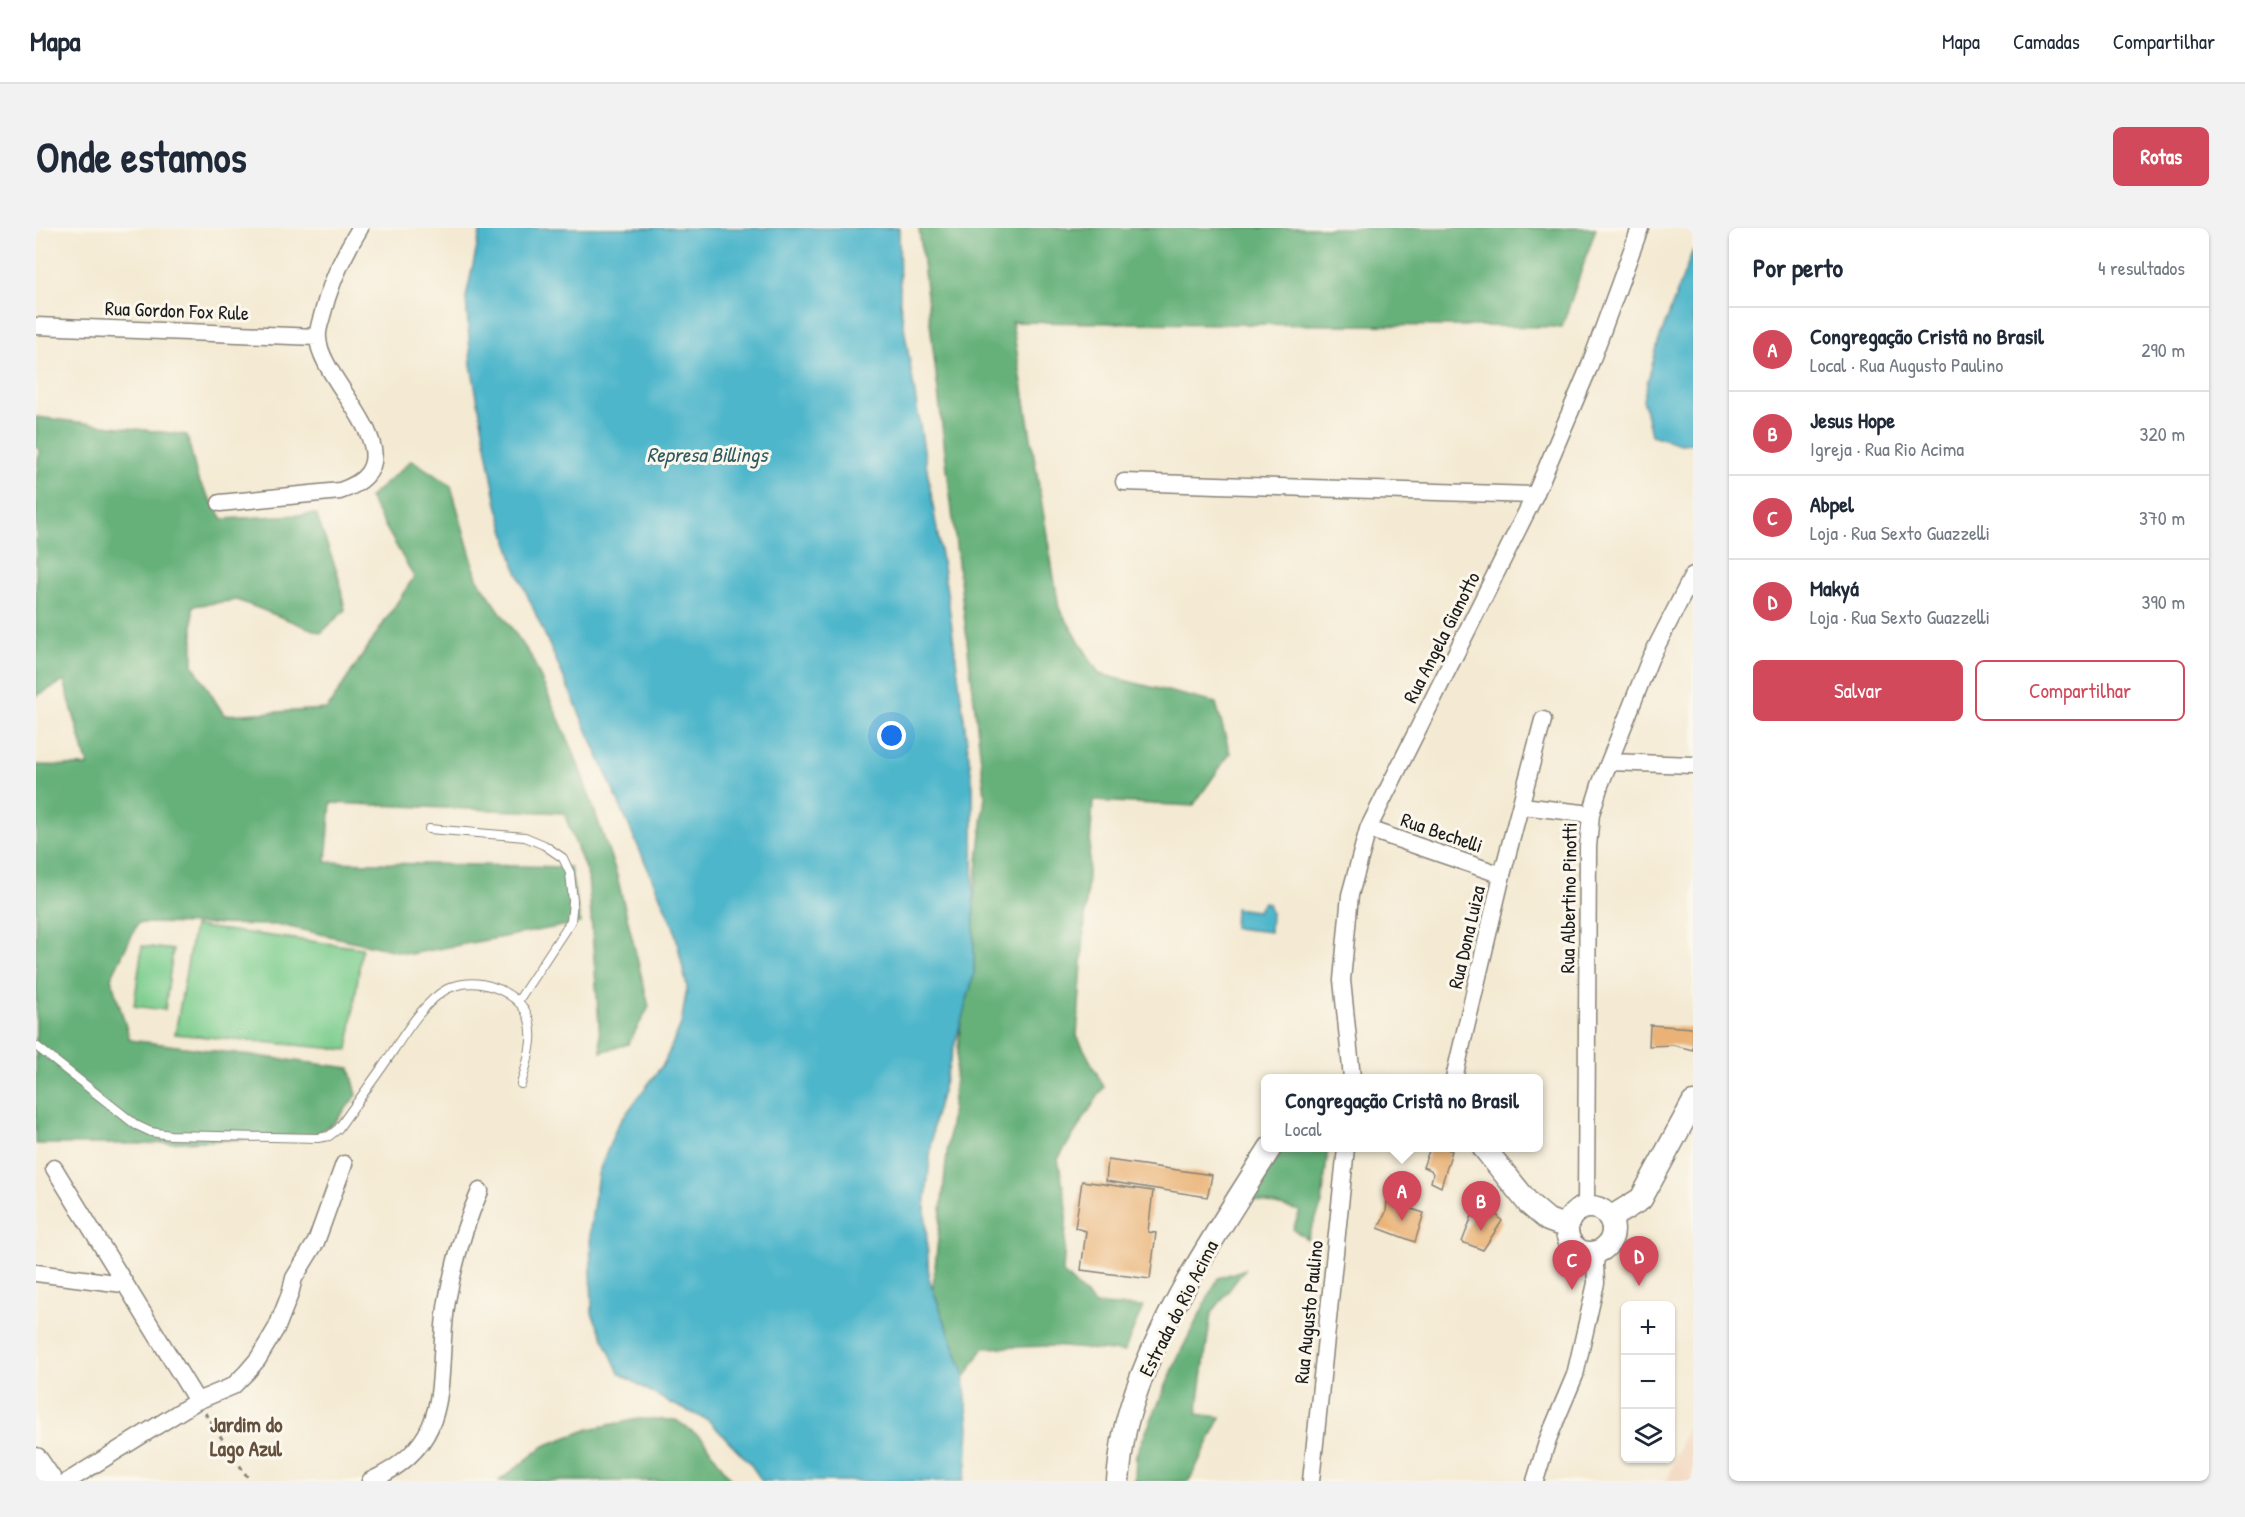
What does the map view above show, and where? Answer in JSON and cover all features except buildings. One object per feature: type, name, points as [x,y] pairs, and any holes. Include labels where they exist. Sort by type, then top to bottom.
[{"type":"main road","points":[[1610,1218],[1641,1199],[1693,1104]]},
{"type":"main road","name":"Estrada do Rio Acima","points":[[1118,1481],[1127,1420],[1142,1377],[1159,1339],[1193,1272],[1268,1152]]},
{"type":"main road","points":[[1487,1152],[1529,1204],[1548,1220],[1567,1227]]},
{"type":"main road","points":[[1586,1207],[1601,1209],[1610,1218],[1613,1228],[1612,1235],[1604,1248],[1597,1251],[1582,1251],[1571,1242],[1567,1227],[1573,1214],[1586,1207]]},
{"type":"main road","points":[[36,1459],[51,1481]]},
{"type":"street","points":[[220,503],[340,491],[353,487],[364,479],[370,470],[373,453],[370,435],[324,358],[317,337],[329,287],[345,252],[360,228]]},
{"type":"street","name":"Rua Angela Gianotto","points":[[1352,1074],[1342,980],[1350,895],[1368,829],[1535,495],[1588,370],[1640,228]]},
{"type":"street","name":"Rua Gordon Fox Rule","points":[[36,326],[317,337]]},
{"type":"street","points":[[1124,482],[1535,495]]},
{"type":"street","name":"Rua Albertino Pinotti","points":[[1586,1207],[1587,847],[1591,814],[1650,659],[1693,575]]},
{"type":"street","name":"Rua Dona Luiza","points":[[1455,1074],[1502,875],[1543,720]]},
{"type":"street","points":[[1609,762],[1693,765]]},
{"type":"street","points":[[1522,806],[1591,814]]},
{"type":"street","name":"Rua Bechelli","points":[[1368,829],[1502,875]]},
{"type":"street","name":"Rua Augusto Paulino","points":[[1311,1481],[1346,1152]]},
{"type":"street","points":[[68,1481],[197,1401],[232,1386],[252,1366],[284,1311],[294,1278],[316,1242],[344,1164]]},
{"type":"street","points":[[54,1168],[123,1284],[197,1401]]},
{"type":"street","points":[[370,1481],[397,1467],[414,1452],[429,1431],[440,1395],[447,1301],[456,1257],[480,1191]]},
{"type":"street","points":[[1535,1481],[1548,1439],[1575,1376],[1596,1283],[1597,1251]]},
{"type":"street","points":[[36,1273],[123,1284]]},
{"type":"lane","points":[[429,829],[525,837],[544,845],[563,858],[570,873],[573,901],[571,921],[518,1002]]},
{"type":"lane","points":[[36,1046],[136,1125],[151,1132],[170,1135],[318,1138],[329,1136],[338,1129],[430,1002],[446,990],[463,983],[501,989],[518,1002],[527,1014],[532,1035],[530,1056],[521,1084]]},
{"type":"path","points":[[197,1401],[250,1481]]},
{"type":"shaded area","points":[[1693,1411],[1693,1481],[1667,1481]]},
{"type":"green space","points":[[919,228],[1596,228],[1562,327],[1012,322],[1059,608],[1099,674],[1216,703],[1230,753],[1193,806],[1093,801],[1077,1036],[1104,1087],[1058,1159],[1067,1208],[1063,1273],[1096,1305],[1143,1307],[1124,1352],[1051,1346],[983,1348],[961,1384],[926,1352],[985,795]]},
{"type":"green space","points":[[36,417],[187,435],[198,480],[223,519],[316,514],[338,575],[345,610],[321,633],[237,600],[193,606],[193,665],[224,715],[327,709],[414,577],[369,498],[412,460],[451,486],[477,578],[531,656],[574,753],[616,872],[649,1007],[628,1044],[601,1052],[588,877],[564,813],[331,803],[326,862],[570,867],[580,923],[410,954],[280,925],[138,923],[111,978],[130,1040],[350,1068],[357,1095],[334,1123],[315,1135],[145,1144],[36,1144],[36,765],[88,766],[64,681],[36,696],[36,479],[39,449],[36,447]]},
{"type":"green space","points":[[194,926],[362,948],[348,1050],[175,1034]]},
{"type":"green space","points":[[142,946],[173,950],[165,1010],[134,1006]]},
{"type":"green space","points":[[1280,1152],[1328,1152],[1322,1204],[1307,1239],[1293,1229],[1300,1211],[1251,1199]]},
{"type":"green space","points":[[1245,1269],[1211,1314],[1197,1414],[1221,1417],[1189,1481],[1135,1481],[1136,1455],[1180,1353],[1218,1278]]},
{"type":"green space","points":[[638,1419],[676,1420],[702,1438],[732,1481],[499,1481],[544,1446],[589,1429]]},
{"type":"water","name":"Represa Billings","points":[[481,228],[899,228],[900,302],[948,598],[973,787],[974,975],[934,1120],[925,1207],[929,1279],[963,1370],[969,1426],[967,1465],[963,1481],[762,1481],[749,1462],[708,1420],[668,1402],[619,1373],[592,1313],[590,1229],[598,1174],[617,1126],[664,1063],[681,1024],[687,987],[674,928],[515,567],[497,504],[471,365],[466,297]]},
{"type":"water","points":[[1693,250],[1693,443],[1680,444],[1651,435],[1643,399],[1658,343]]},
{"type":"water","points":[[1264,902],[1268,903],[1271,913],[1270,932],[1234,928],[1235,908],[1257,911]]},
{"type":"place","name":"Congregação Cristâ no Brasil","points":[[1402,1221]]},
{"type":"place","name":"Jesus Hope","points":[[1481,1231]]},
{"type":"place","name":"Makyá","points":[[1639,1286]]},
{"type":"place","name":"Abpel","points":[[1572,1290]]},
{"type":"district","name":"Jardim do Lago Azul","points":[[246,1436]]}]
